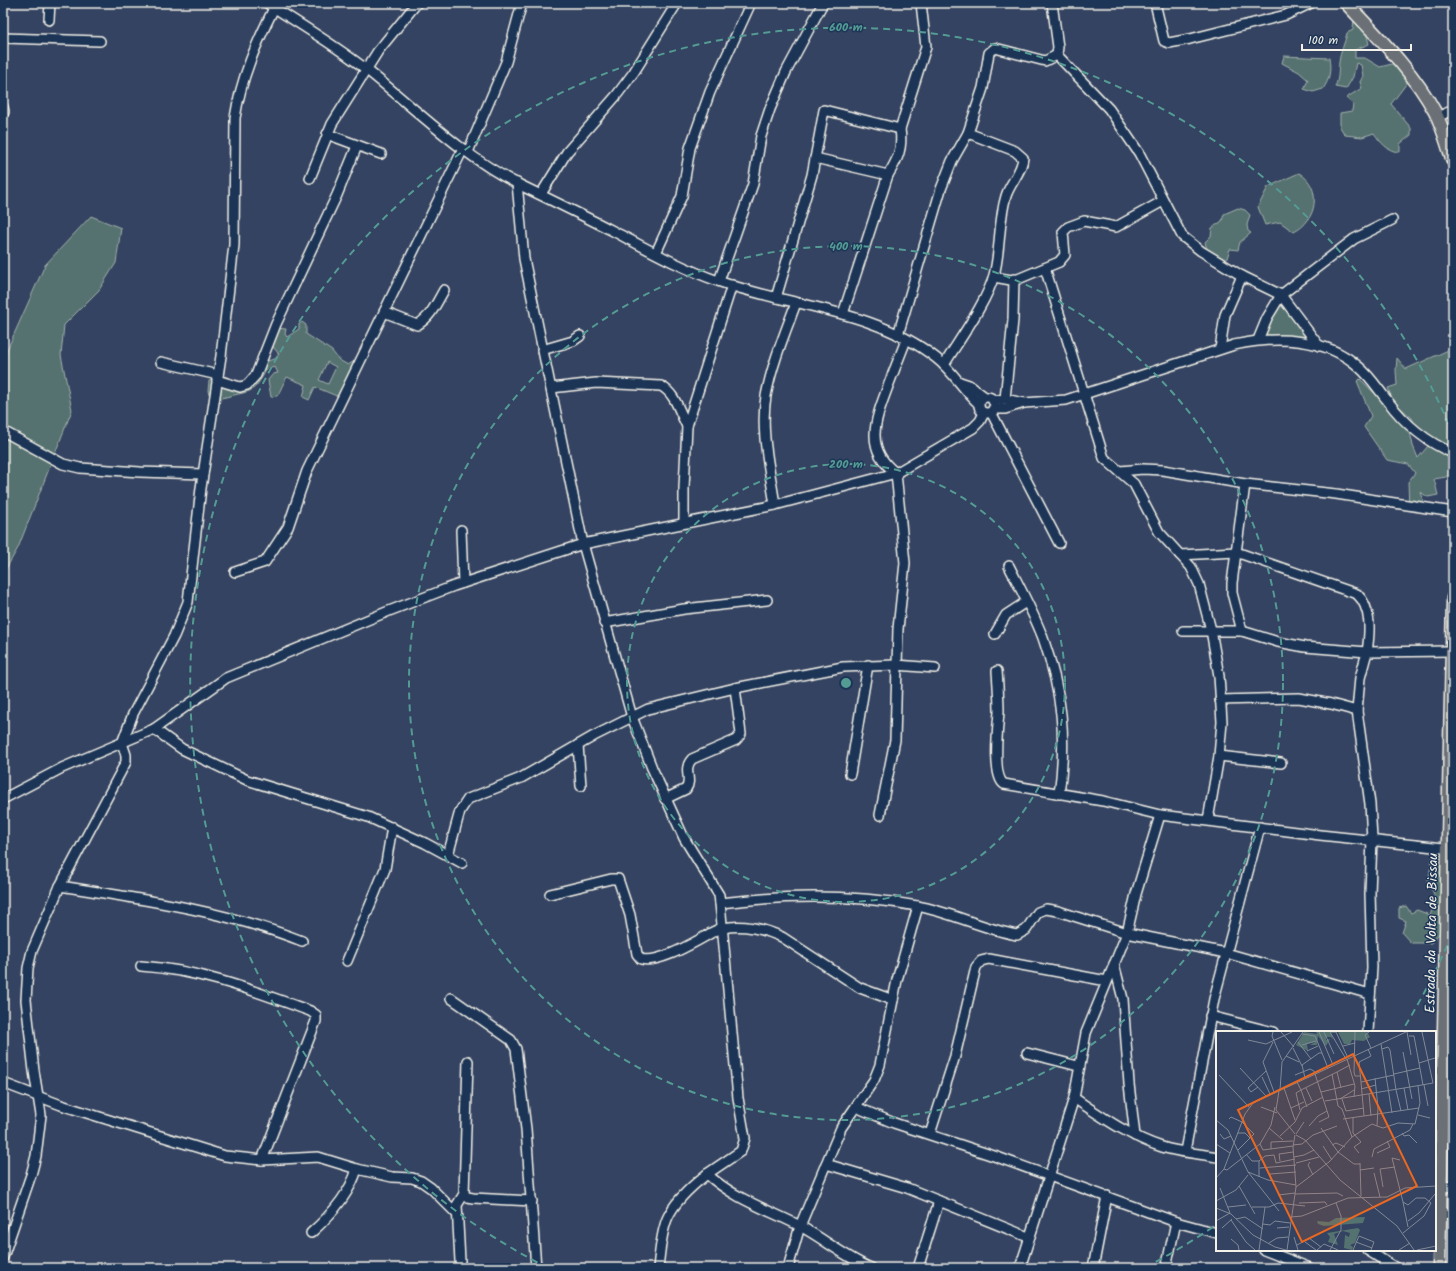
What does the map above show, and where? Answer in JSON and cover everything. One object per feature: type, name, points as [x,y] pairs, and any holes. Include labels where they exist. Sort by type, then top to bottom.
[{"type":"main road","points":[[1346,3],[1390,50],[1418,85],[1437,117],[1453,161]]},
{"type":"main road","name":"Estrada da Volta de Bissau","points":[[1439,1268],[1440,1213],[1438,1199],[1447,1186],[1453,598]]},
{"type":"street","points":[[49,20],[50,3]]},
{"type":"street","points":[[310,178],[327,134],[366,70],[386,42],[418,3]]},
{"type":"street","points":[[235,572],[266,562],[288,527],[307,472],[384,312],[466,151],[506,62],[522,3]]},
{"type":"street","points":[[541,194],[567,152],[610,105],[634,72],[677,3]]},
{"type":"street","points":[[719,281],[753,184],[761,136],[768,114],[786,72],[822,3]]},
{"type":"street","points":[[843,314],[888,175],[899,158],[902,140],[900,129],[926,47],[921,3]]},
{"type":"street","points":[[1052,3],[1058,47],[1057,55]]},
{"type":"street","points":[[1155,3],[1164,41],[1169,43],[1286,15],[1311,3]]},
{"type":"street","points":[[3,1257],[18,1218],[36,1156],[41,1115],[40,1097],[34,1071],[26,1000],[28,968],[36,939],[60,886],[126,762],[126,755],[122,744],[138,703],[174,636],[188,602],[203,474],[218,377],[234,245],[235,118],[238,98],[270,5],[326,40],[366,70],[466,151],[518,184],[541,194],[656,253],[719,281],[776,298],[843,314],[870,323],[922,348],[944,365],[960,382],[969,385],[987,406],[1059,543]]},
{"type":"street","points":[[656,253],[682,196],[690,148],[710,92],[749,7]]},
{"type":"street","points":[[3,38],[100,41]]},
{"type":"street","points":[[880,815],[895,740],[897,710],[896,665],[905,563],[896,473],[883,462],[880,456],[874,430],[878,411],[902,338],[941,189],[952,161],[968,133],[983,88],[986,59],[991,50],[995,48],[1045,61],[1057,55]]},
{"type":"street","points":[[1057,55],[1109,109],[1139,153],[1182,236],[1201,251],[1242,276],[1281,295],[1319,346]]},
{"type":"street","points":[[776,298],[815,158],[824,110],[900,129]]},
{"type":"street","points":[[1437,117],[1453,110]]},
{"type":"street","points":[[944,365],[987,294],[994,277],[1002,210],[1010,186],[1022,166],[1024,158],[1015,151],[968,133]]},
{"type":"street","points":[[327,134],[381,154]]},
{"type":"street","points":[[161,362],[218,377],[240,387],[247,385],[256,375],[276,324],[337,195],[357,146]]},
{"type":"street","points":[[815,158],[888,175]]},
{"type":"street","points":[[518,184],[524,259],[583,544],[604,623],[632,716],[665,799],[690,849],[719,895],[731,1010],[738,1098],[745,1138],[741,1151],[707,1174],[673,1208],[667,1219],[663,1234],[658,1268]]},
{"type":"street","points":[[994,277],[1014,279],[1059,262],[1065,255],[1063,232],[1068,227],[1089,221],[1116,227],[1163,201]]},
{"type":"street","points":[[1258,340],[1267,318],[1281,295],[1354,239],[1392,220]]},
{"type":"street","points":[[1045,268],[1102,454],[1108,462],[1134,484],[1158,532],[1191,567],[1196,575],[1211,630],[1218,676],[1222,722],[1219,756],[1208,820]]},
{"type":"street","points":[[1220,349],[1224,315],[1242,276]]},
{"type":"street","points":[[1005,399],[1013,320],[1014,279]]},
{"type":"street","points":[[684,523],[687,426],[732,285]]},
{"type":"street","points":[[384,312],[417,325],[425,321],[444,290]]},
{"type":"street","points":[[775,505],[766,438],[766,397],[782,341],[796,303]]},
{"type":"street","points":[[542,350],[573,341],[580,336]]},
{"type":"street","points":[[3,799],[62,768],[122,744],[154,729],[226,678],[389,610],[463,583],[583,544],[775,505],[896,473],[973,428],[980,421],[987,406],[1005,399],[1024,403],[1055,402],[1084,395],[1220,349],[1258,340],[1292,340],[1319,346],[1345,357],[1360,367],[1392,407],[1410,425],[1430,442],[1453,453]]},
{"type":"street","points":[[551,388],[596,383],[661,386],[668,390],[673,396],[687,426]]},
{"type":"street","points":[[987,406],[1005,410],[1024,403]]},
{"type":"street","points":[[3,431],[63,464],[80,468],[203,474]]},
{"type":"street","points":[[1120,471],[1144,469],[1163,470],[1245,484],[1336,494],[1453,512]]},
{"type":"street","points":[[1242,632],[1232,593],[1245,484]]},
{"type":"street","points":[[462,530],[463,583]]},
{"type":"street","points":[[1180,555],[1236,552],[1356,594],[1364,601],[1368,617],[1367,652],[1360,678],[1357,711],[1370,804],[1372,839],[1368,1031]]},
{"type":"street","points":[[1009,566],[1043,639],[1063,717],[1064,741],[1059,794]]},
{"type":"street","points":[[604,623],[684,609],[767,600]]},
{"type":"street","points":[[995,634],[1006,614],[1026,602]]},
{"type":"street","points":[[1183,631],[1211,630],[1242,632],[1278,642],[1305,647],[1367,652],[1452,651]]},
{"type":"street","points":[[448,855],[460,812],[468,799],[520,778],[632,716],[659,705],[812,671],[843,667],[896,665],[935,668]]},
{"type":"street","points":[[850,774],[868,666]]},
{"type":"street","points":[[997,671],[999,713],[997,751],[999,780],[1004,784],[1103,801],[1160,814],[1451,849]]},
{"type":"street","points":[[665,799],[686,789],[688,783],[687,765],[692,759],[736,740],[741,734],[735,688]]},
{"type":"street","points":[[1220,700],[1299,698],[1357,711]]},
{"type":"street","points":[[154,729],[182,749],[247,780],[368,817],[392,827],[462,863]]},
{"type":"street","points":[[578,745],[581,786]]},
{"type":"street","points":[[1219,756],[1281,763]]},
{"type":"street","points":[[1020,1268],[1028,1237],[1074,1098],[1078,1066],[1086,1033],[1127,933],[1136,894],[1160,814]]},
{"type":"street","points":[[347,961],[383,874],[387,861],[392,827]]},
{"type":"street","points":[[1185,1151],[1210,1016],[1260,827]]},
{"type":"street","points":[[550,894],[611,879],[618,879],[630,915],[637,954],[644,960],[676,952],[722,928],[753,927],[768,931],[788,941],[860,988],[893,1000]]},
{"type":"street","points":[[60,886],[228,917],[268,928],[302,941]]},
{"type":"street","points":[[720,903],[772,898],[822,897],[918,906],[1016,935],[1026,930],[1038,912],[1046,909],[1058,910],[1127,933],[1226,953],[1370,994]]},
{"type":"street","points":[[788,1268],[800,1226],[841,1128],[874,1080],[880,1065],[897,980],[918,906]]},
{"type":"street","points":[[930,1134],[955,1056],[976,967],[981,961],[989,959],[1107,982]]},
{"type":"street","points":[[1114,964],[1123,1000],[1129,1084],[1136,1136]]},
{"type":"street","points":[[140,966],[174,969],[221,980],[310,1011],[316,1015],[316,1022],[262,1160]]},
{"type":"street","points":[[451,998],[502,1032],[514,1044],[526,1129],[536,1268]]},
{"type":"street","points":[[1210,1016],[1269,1031]]},
{"type":"street","points":[[1027,1053],[1078,1066]]},
{"type":"street","points":[[460,1261],[457,1205],[459,1199],[464,1194],[468,1061]]},
{"type":"street","points":[[3,1083],[40,1097],[225,1156],[262,1160],[318,1157],[357,1169],[392,1177],[412,1178],[421,1181],[432,1188],[457,1214]]},
{"type":"street","points":[[1074,1098],[1136,1136],[1163,1148],[1216,1157]]},
{"type":"street","points":[[856,1107],[894,1123],[930,1134],[1049,1177],[1107,1196],[1176,1222],[1216,1233]]},
{"type":"street","points":[[826,1164],[897,1185],[1028,1237]]},
{"type":"street","points":[[311,1233],[337,1206],[354,1178],[357,1169]]},
{"type":"street","points":[[707,1174],[731,1193],[759,1208],[800,1226],[844,1255],[871,1268]]},
{"type":"street","points":[[464,1194],[473,1198],[532,1201]]},
{"type":"street","points":[[1093,1268],[1107,1196]]},
{"type":"street","points":[[918,1268],[939,1201]]},
{"type":"street","points":[[1440,1213],[1453,1214]]},
{"type":"street","points":[[1166,1268],[1176,1222]]},
{"type":"street","points":[[1267,1251],[1310,1268]]},
{"type":"street","points":[[1369,1251],[1396,1268]]},
{"type":"green space","points":[[1354,16],[1364,24],[1369,44],[1355,50],[1355,58],[1365,58],[1380,67],[1396,63],[1410,79],[1391,104],[1411,128],[1411,135],[1400,144],[1400,152],[1396,152],[1388,148],[1374,133],[1362,137],[1345,135],[1340,127],[1340,113],[1352,111],[1353,104],[1346,98],[1362,88],[1360,82],[1363,76],[1361,65],[1356,63],[1353,77],[1346,89],[1335,87],[1338,78],[1340,55],[1347,33],[1353,30]]},
{"type":"green space","points":[[1284,56],[1329,58],[1329,74],[1323,89],[1313,92],[1304,89],[1308,80],[1299,72],[1282,63]]},
{"type":"green space","points":[[1299,173],[1307,179],[1312,187],[1314,195],[1314,204],[1308,220],[1302,227],[1294,232],[1280,222],[1265,225],[1258,207],[1268,187]]},
{"type":"green space","points":[[1238,208],[1245,210],[1250,215],[1247,225],[1248,231],[1251,233],[1240,242],[1238,250],[1230,249],[1226,261],[1207,250],[1205,242],[1211,236],[1212,228],[1222,221],[1224,214]]},
{"type":"green space","points":[[91,216],[121,228],[116,263],[99,290],[64,325],[61,355],[72,410],[18,548],[3,574],[3,379],[7,350],[45,265]]},
{"type":"green space","points":[[1276,301],[1304,327],[1309,336],[1261,339]]},
{"type":"green space","points":[[302,322],[306,325],[306,334],[332,351],[339,360],[348,365],[356,360],[339,397],[315,387],[309,400],[303,397],[306,385],[287,377],[277,396],[271,397],[268,380],[273,374],[278,373],[275,367],[267,369],[255,387],[247,392],[218,399],[211,399],[208,391],[209,381],[221,377],[227,377],[229,380],[247,384],[262,362],[275,359],[279,354],[268,341],[275,328],[286,329],[285,334],[287,337],[299,329],[299,324]],"holes":[[[327,362],[336,367],[328,384],[319,380]]]},
{"type":"green space","points":[[1453,348],[1453,438],[1450,444],[1443,446],[1417,429],[1412,418],[1393,401],[1388,388],[1397,385],[1397,358],[1406,369]]},
{"type":"green space","points":[[1360,379],[1409,427],[1413,446],[1418,458],[1428,446],[1453,460],[1453,470],[1446,477],[1434,479],[1438,495],[1428,497],[1420,492],[1425,506],[1409,507],[1408,482],[1415,473],[1408,464],[1387,460],[1364,427],[1371,416],[1357,381]]},
{"type":"green space","points":[[1434,853],[1440,853],[1445,859],[1442,930],[1431,943],[1411,943],[1402,933],[1406,921],[1399,918],[1399,908],[1406,906],[1411,913],[1417,910],[1430,915],[1434,902],[1434,895],[1427,883]]}]
